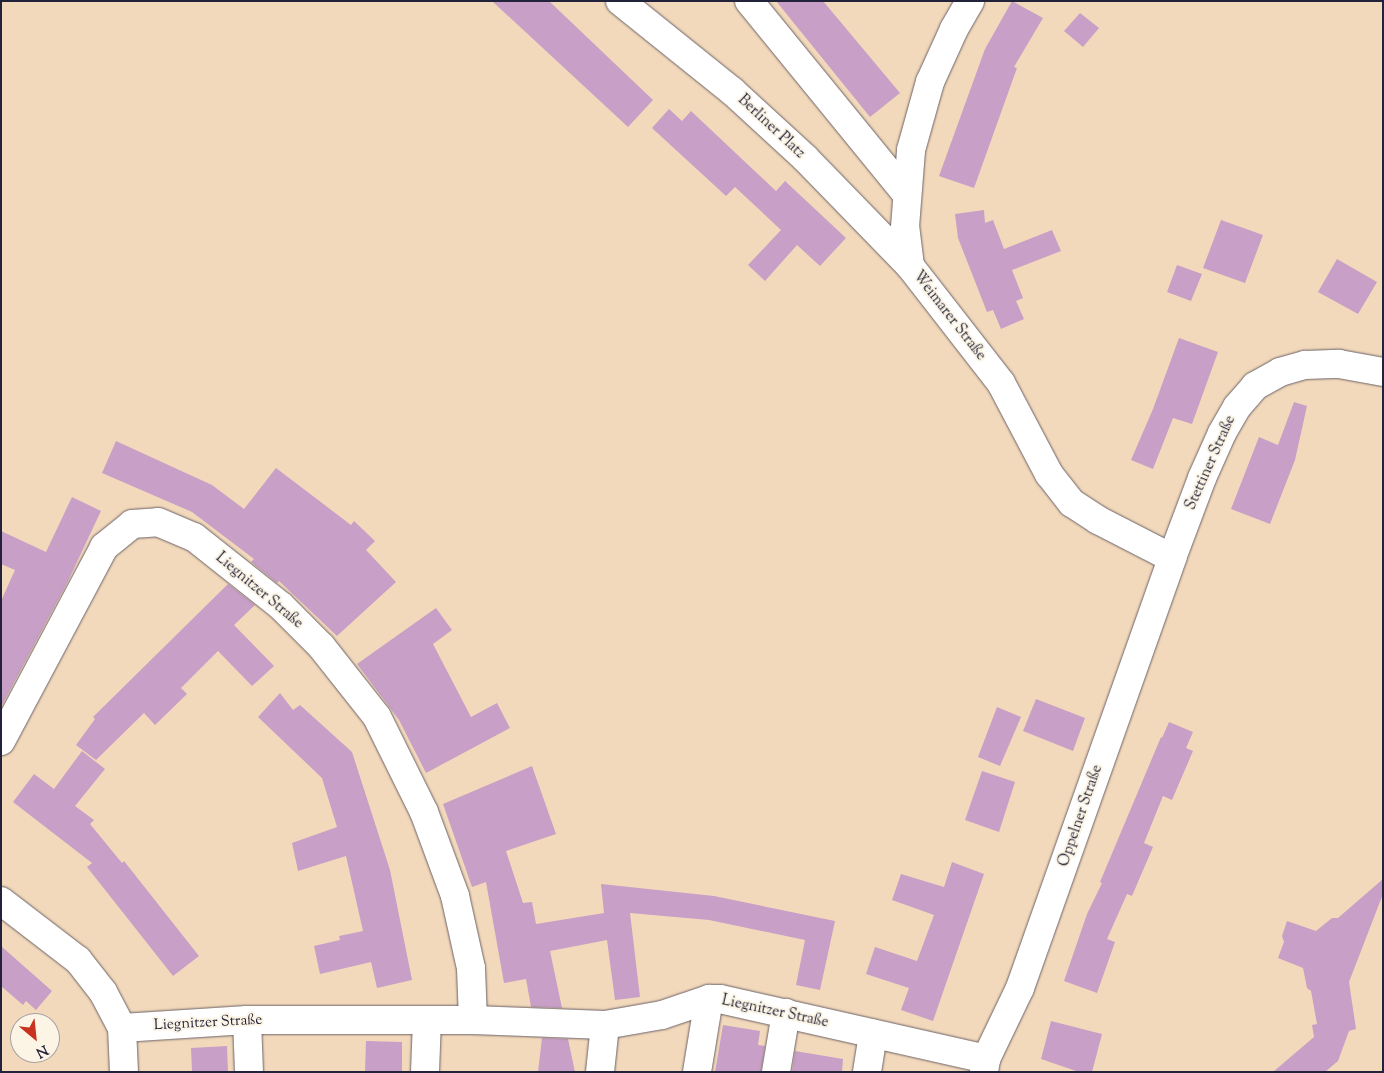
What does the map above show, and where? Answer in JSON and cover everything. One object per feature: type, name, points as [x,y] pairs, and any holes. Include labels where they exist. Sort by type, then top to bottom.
[{"type":"street","name":"Berliner Platz","points":[[620,1],[732,91],[805,158],[910,266]]},
{"type":"street","points":[[749,1],[907,194]]},
{"type":"street","name":"Weimarer Straße","points":[[970,1],[954,29],[930,82],[911,150],[905,227],[910,266],[1001,383],[1049,474],[1072,503],[1098,520],[1172,558]]},
{"type":"street","name":"Stettiner Straße","points":[[1172,558],[1202,478],[1222,433],[1237,407],[1255,386],[1280,372],[1305,365],[1340,364],[1383,372]]},
{"type":"street","name":"Liegnitzer Straße","points":[[1,741],[104,547],[132,524],[140,523],[158,522],[194,537],[281,606],[321,646],[377,717],[424,812],[455,896],[472,968],[473,1020]]},
{"type":"street","name":"Oppelner Straße","points":[[985,1065],[1023,979],[1172,558]]},
{"type":"street","points":[[1,901],[78,960],[103,992],[122,1028],[124,1072]]},
{"type":"street","points":[[697,1072],[709,999]]},
{"type":"street","name":"Liegnitzer Straße","points":[[122,1028],[247,1020],[473,1020],[604,1025],[662,1015],[709,999],[786,1013],[872,1033],[985,1065]]},
{"type":"street","points":[[776,1072],[786,1013]]},
{"type":"street","points":[[247,1020],[249,1072]]},
{"type":"street","points":[[425,1072],[427,1020]]},
{"type":"street","points":[[600,1072],[604,1025]]},
{"type":"street","points":[[867,1072],[872,1033]]},
{"type":"building","points":[[492,1],[549,1],[653,100],[628,127]]},
{"type":"building","points":[[776,1],[823,1],[900,93],[870,117]]},
{"type":"building","points":[[1012,1],[1043,18],[1014,67],[1017,68],[974,188],[939,176],[985,49]]},
{"type":"building","points":[[1080,13],[1099,28],[1083,47],[1064,31]]},
{"type":"building","points":[[669,109],[682,121],[691,111],[776,191],[785,181],[846,238],[820,266],[797,245],[765,281],[748,265],[781,230],[735,187],[726,196],[652,128]]},
{"type":"building","points":[[984,210],[985,223],[993,220],[1004,249],[1052,230],[1061,251],[1012,270],[1023,298],[1016,301],[1024,319],[1001,329],[993,310],[987,312],[958,238],[955,214]]},
{"type":"building","points":[[1221,220],[1263,235],[1245,283],[1203,268]]},
{"type":"building","points":[[1337,259],[1377,282],[1358,314],[1318,292]]},
{"type":"building","points":[[1177,265],[1202,274],[1191,301],[1167,292]]},
{"type":"building","points":[[1179,338],[1218,352],[1192,424],[1173,418],[1153,469],[1131,460],[1153,409]]},
{"type":"building","points":[[1294,402],[1307,406],[1295,460],[1270,524],[1231,509],[1259,437],[1278,445]]},
{"type":"building","points":[[116,441],[212,485],[244,509],[276,468],[351,525],[354,521],[375,541],[366,550],[396,582],[337,636],[279,581],[277,583],[251,562],[254,559],[192,512],[102,473]]},
{"type":"building","points":[[72,497],[101,511],[67,583],[1,707],[1,601],[15,570],[1,564],[1,531],[46,552]]},
{"type":"building","points":[[228,584],[255,605],[234,625],[274,666],[252,686],[218,651],[181,688],[187,694],[155,725],[144,713],[96,760],[76,745],[95,719],[93,717]]},
{"type":"building","points":[[436,608],[452,630],[433,644],[471,717],[497,703],[510,728],[426,773],[399,720],[357,664]]},
{"type":"building","points":[[280,693],[293,710],[300,705],[352,752],[390,870],[412,980],[377,988],[371,962],[320,974],[314,946],[340,940],[339,936],[363,931],[346,856],[298,871],[292,843],[337,827],[322,778],[258,717]]},
{"type":"building","points":[[1036,699],[1085,718],[1073,751],[1023,731]]},
{"type":"building","points":[[997,707],[1021,717],[1000,766],[978,757]]},
{"type":"building","points":[[1169,722],[1193,732],[1186,748],[1193,751],[1172,800],[1163,796],[1144,843],[1153,847],[1132,896],[1127,894],[1107,939],[1115,942],[1097,993],[1064,981],[1087,914],[1102,883],[1100,882]]},
{"type":"building","points":[[82,751],[105,769],[75,806],[94,820],[90,824],[122,863],[124,861],[199,956],[173,976],[87,867],[92,863],[13,802],[34,774],[54,789]]},
{"type":"building","points":[[532,766],[556,834],[506,851],[523,903],[532,902],[536,924],[604,913],[601,884],[714,896],[835,921],[820,990],[796,985],[805,940],[709,920],[630,913],[640,997],[615,1000],[607,940],[550,951],[562,1008],[531,1007],[526,979],[504,983],[486,882],[472,887],[443,804]]},
{"type":"building","points":[[982,771],[1015,782],[999,832],[965,820]]},
{"type":"building","points":[[952,862],[984,874],[933,1021],[901,1010],[909,988],[866,974],[875,947],[917,961],[934,915],[892,900],[901,874],[944,887]]},
{"type":"building","points":[[1383,879],[1383,894],[1349,982],[1356,1029],[1349,1031],[1338,1061],[1325,1072],[1273,1072],[1314,1037],[1312,1025],[1317,1024],[1311,991],[1307,988],[1303,968],[1278,958],[1284,942],[1282,936],[1287,921],[1316,931],[1332,918],[1338,918]]},
{"type":"building","points":[[1,946],[52,991],[36,1010],[26,1001],[23,1005],[1,986]]},
{"type":"building","points":[[1051,1021],[1102,1034],[1092,1072],[1079,1072],[1041,1059]]},
{"type":"building","points":[[723,1025],[760,1031],[758,1045],[765,1046],[761,1072],[715,1072]]},
{"type":"building","points":[[542,1038],[568,1039],[575,1072],[538,1072]]},
{"type":"building","points":[[366,1041],[402,1042],[402,1072],[365,1072]]},
{"type":"building","points":[[227,1046],[228,1072],[192,1072],[191,1048]]},
{"type":"building","points":[[795,1051],[843,1059],[842,1072],[792,1072]]}]
